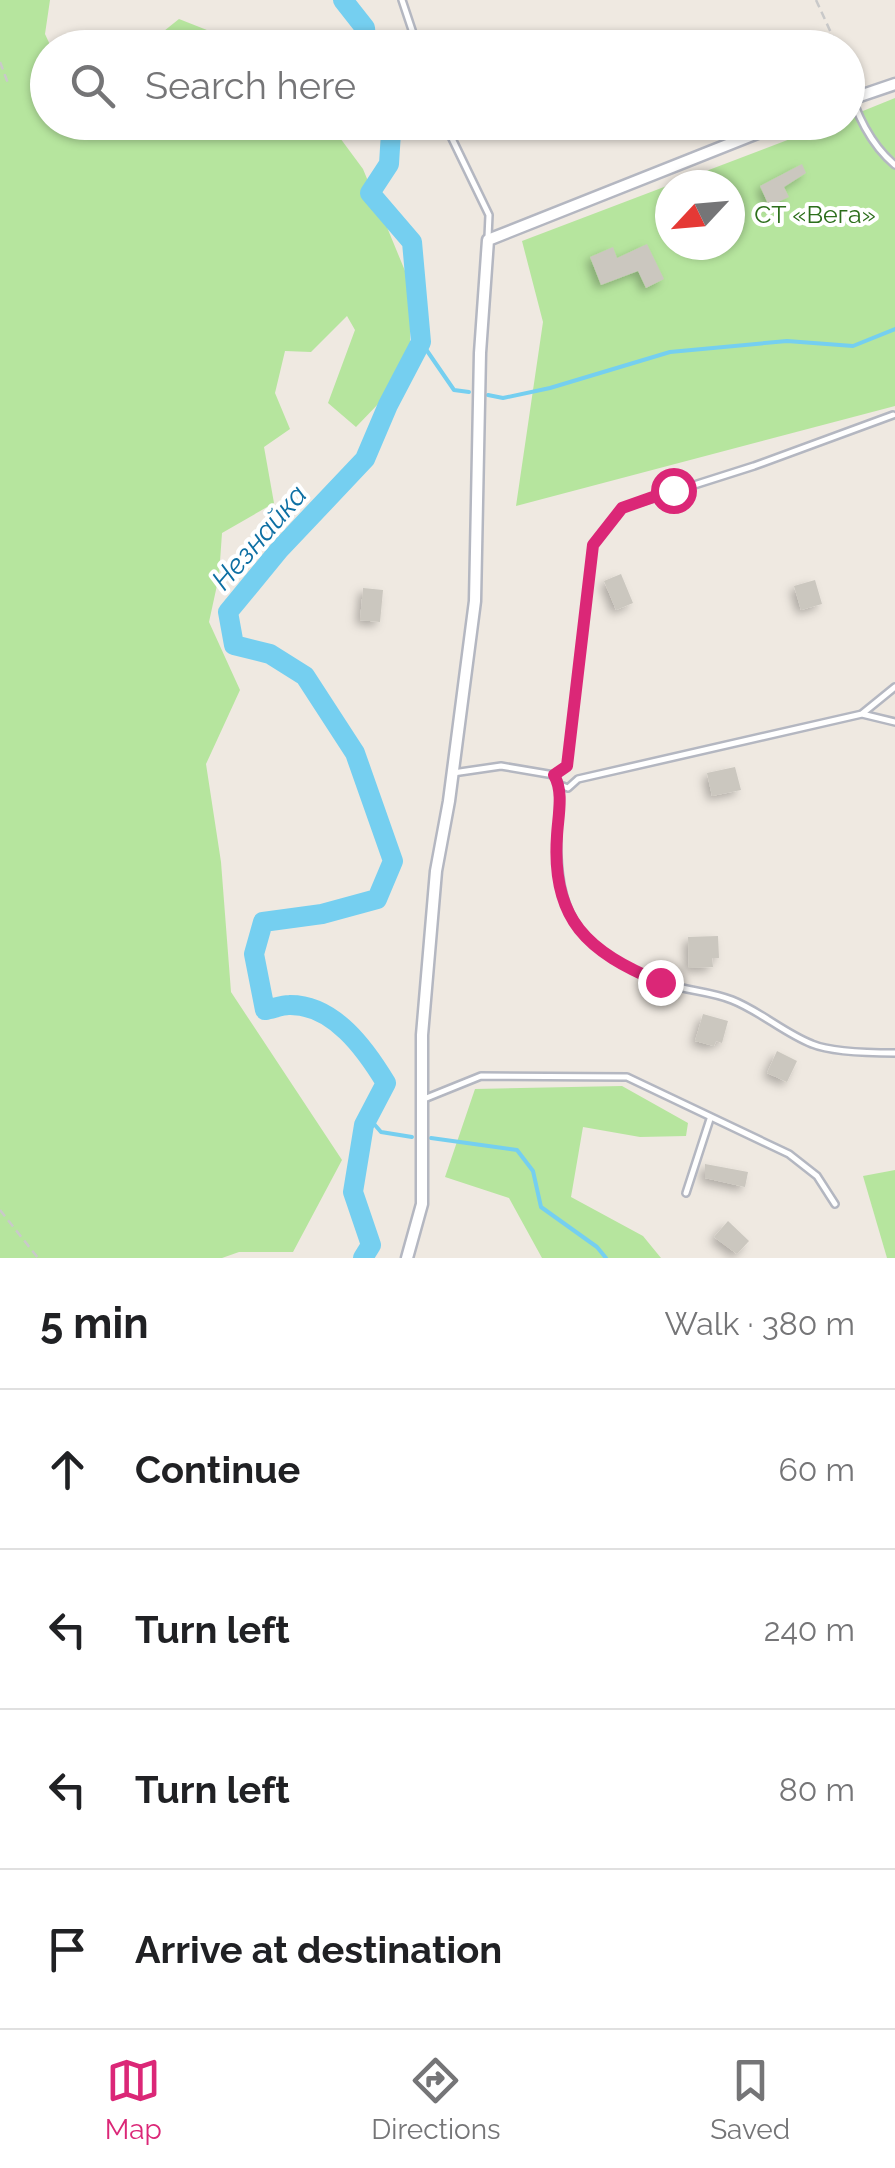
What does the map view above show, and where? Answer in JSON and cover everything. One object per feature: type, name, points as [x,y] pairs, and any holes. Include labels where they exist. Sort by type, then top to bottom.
[{"type":"street","points":[[865,94],[895,84]]},
{"type":"street","points":[[407,1258],[422,1204],[422,1035],[436,870],[475,601],[480,353],[488,240],[740,140]]},
{"type":"lane","points":[[402,0],[412,30]]},
{"type":"lane","points":[[865,127],[878,151],[895,165]]},
{"type":"lane","points":[[453,140],[488,215],[488,240]]},
{"type":"lane","points":[[453,773],[500,766],[554,775],[567,766],[593,545],[622,508],[894,416]]},
{"type":"lane","points":[[862,714],[895,687]]},
{"type":"lane","points":[[560,786],[568,788],[578,779],[862,714],[895,722]]},
{"type":"lane","points":[[554,775],[560,786],[556,851],[566,911],[589,944],[623,966],[668,985],[728,998],[813,1045],[895,1053]]},
{"type":"lane","points":[[422,1100],[480,1076],[627,1077],[789,1154],[817,1176],[835,1204]]},
{"type":"lane","points":[[686,1193],[710,1119]]},
{"type":"path","points":[[816,0],[830,30]]},
{"type":"path","points":[[0,62],[9,86]]},
{"type":"path","points":[[0,1210],[38,1258]]},
{"type":"green space","points":[[0,0],[50,0],[46,30],[30,30],[30,140],[342,140],[363,169],[410,283],[410,351],[381,401],[356,427],[328,403],[355,330],[347,316],[311,352],[285,351],[275,393],[290,429],[264,447],[274,503],[222,533],[219,576],[209,622],[240,690],[206,764],[221,862],[231,992],[342,1160],[293,1252],[239,1252],[222,1258],[0,1258]]},
{"type":"green space","points":[[179,19],[207,30],[165,30]]},
{"type":"green space","name":"СТ «Вега»","points":[[895,98],[895,406],[516,506],[543,322],[522,241],[655,190],[655,260],[745,260],[745,170],[709,170],[787,140],[865,140],[865,110]]},
{"type":"green space","points":[[622,1086],[688,1123],[686,1136],[640,1137],[583,1127],[571,1197],[643,1236],[661,1258],[542,1258],[509,1198],[445,1177],[475,1089]]},
{"type":"green space","points":[[895,1170],[895,1258],[887,1258],[863,1176]]},
{"type":"building","points":[[802,164],[806,173],[784,187],[789,197],[769,206],[760,186]]},
{"type":"building","points":[[647,244],[664,279],[646,288],[638,271],[601,285],[590,257],[613,247],[617,258]]},
{"type":"building","points":[[621,574],[633,603],[616,610],[604,581]]},
{"type":"building","points":[[815,580],[822,604],[801,610],[794,586]]},
{"type":"building","points":[[363,588],[383,590],[380,622],[360,620]]},
{"type":"building","points":[[735,767],[741,790],[712,796],[707,773]]},
{"type":"building","points":[[718,936],[719,958],[712,958],[713,967],[689,968],[688,937]]},
{"type":"building","points":[[703,1014],[728,1021],[722,1043],[716,1041],[714,1046],[695,1041]]},
{"type":"building","points":[[777,1051],[797,1061],[787,1082],[767,1073]]},
{"type":"building","points":[[705,1164],[748,1172],[745,1187],[705,1178]]},
{"type":"building","points":[[728,1221],[749,1241],[737,1254],[714,1237]]},
{"type":"waterway","name":"Незнайка","points":[[343,0],[365,30]]},
{"type":"waterway","name":"Незнайка","points":[[363,1258],[371,1245],[353,1192],[364,1125],[386,1083],[347,1031],[320,1012],[289,1005],[265,1010],[254,954],[263,922],[322,914],[377,899],[393,861],[355,753],[305,676],[270,654],[234,645],[228,612],[279,550],[365,459],[421,342],[412,242],[370,193],[389,164],[390,140]]},
{"type":"waterway","points":[[488,395],[503,398],[550,388],[670,352],[787,341],[853,346],[895,329]]},
{"type":"waterway","points":[[421,342],[454,390],[469,392]]},
{"type":"waterway","points":[[368,1117],[381,1132],[412,1137]]},
{"type":"waterway","points":[[431,1138],[517,1150],[533,1171],[541,1207],[597,1247],[606,1258]]},
{"type":"route","points":[[660,982],[623,966],[589,944],[566,911],[556,851],[560,786],[554,775],[567,766],[593,545],[622,508],[673,490]]}]
